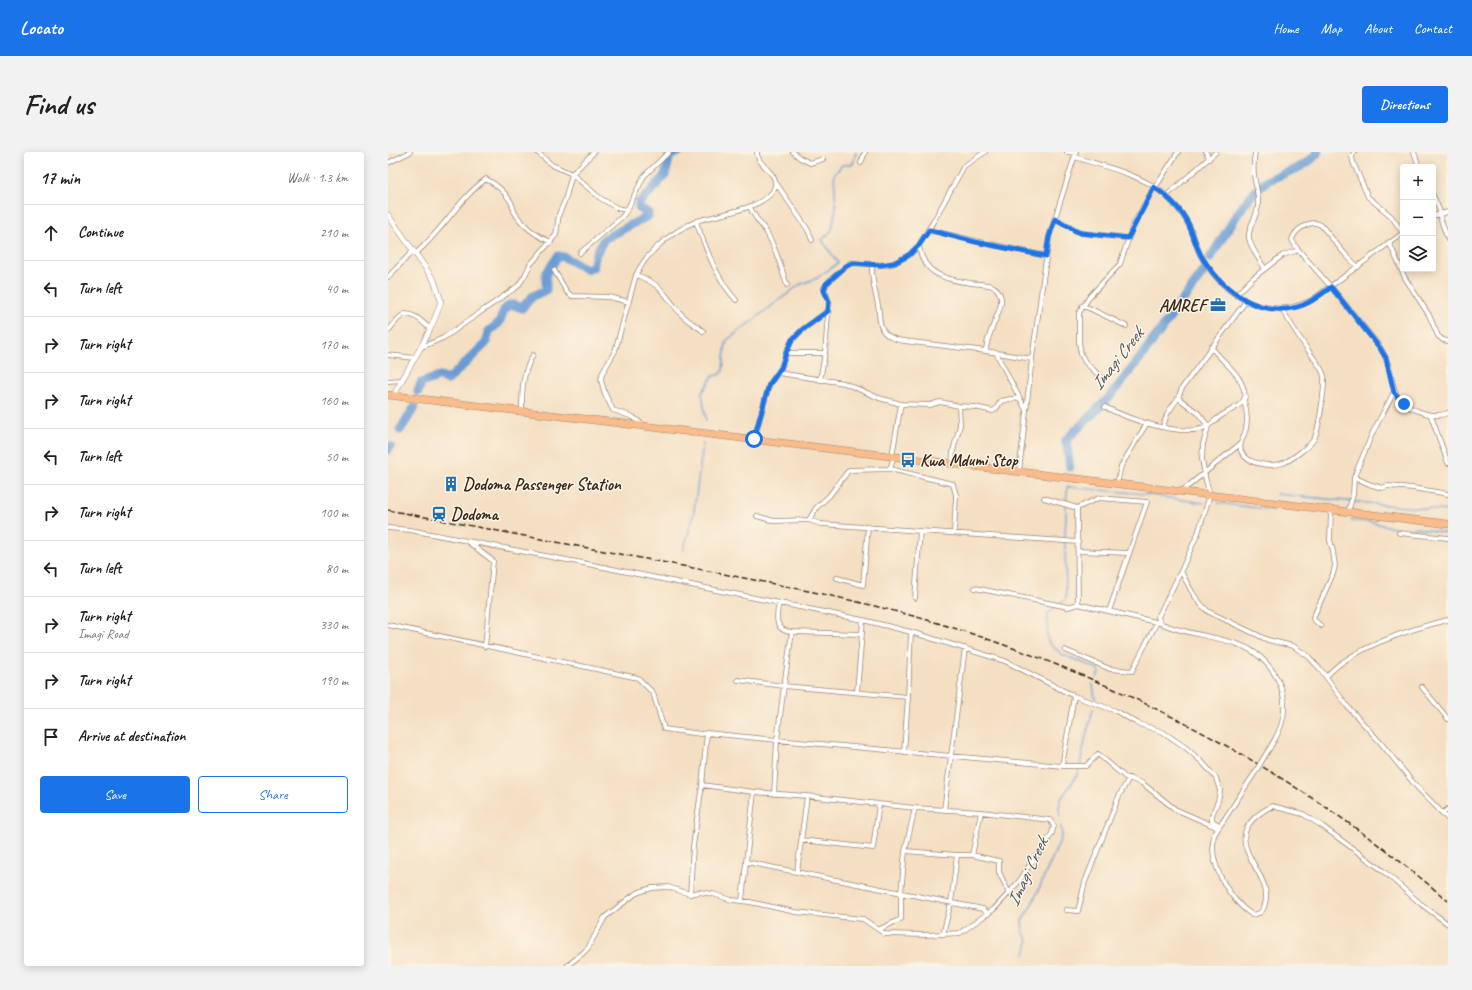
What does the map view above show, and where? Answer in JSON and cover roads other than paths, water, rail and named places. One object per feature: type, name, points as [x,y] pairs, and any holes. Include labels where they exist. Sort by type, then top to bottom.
[{"type":"highway","points":[[391,395],[1448,524]]},
{"type":"street","points":[[388,163],[410,152]]},
{"type":"street","points":[[537,152],[552,165],[572,174],[600,198],[617,208],[627,210]]},
{"type":"street","points":[[422,347],[449,334],[513,290],[521,282],[530,265],[551,242],[558,231],[559,214],[566,200],[572,174],[594,152]]},
{"type":"street","points":[[580,254],[612,226],[627,210],[644,176],[668,152]]},
{"type":"street","points":[[757,152],[758,159],[772,176],[808,230],[812,240]]},
{"type":"street","points":[[793,152],[800,158],[810,163],[823,160]]},
{"type":"street","points":[[861,163],[865,152]]},
{"type":"street","points":[[820,380],[825,353],[828,321],[829,302],[824,290],[826,284],[850,264],[887,265],[909,255],[919,245],[929,230],[964,166],[985,152]]},
{"type":"street","points":[[1067,152],[1143,180],[1166,196],[1184,216],[1199,252],[1219,280],[1236,295],[1246,301],[1264,308],[1282,309],[1304,305],[1331,287],[1400,235]]},
{"type":"street","points":[[1104,380],[1085,362],[1081,354],[1078,328],[1079,313],[1082,306],[1090,296],[1120,264],[1128,238],[1154,187],[1178,152]]},
{"type":"street","points":[[1206,152],[1209,159]]},
{"type":"street","points":[[1166,196],[1216,152]]},
{"type":"street","points":[[1255,152],[1254,174],[1258,190],[1258,206],[1256,218],[1249,233],[1249,239],[1264,269]]},
{"type":"street","points":[[1354,152],[1352,157],[1353,162],[1368,197],[1391,216],[1400,229]]},
{"type":"street","points":[[1414,152],[1418,164]]},
{"type":"street","points":[[1019,472],[1032,359],[1049,237],[1075,154]]},
{"type":"street","points":[[388,277],[414,252],[433,238],[466,197],[486,179],[493,182],[506,194],[512,203],[514,213],[527,226],[540,237],[551,242]]},
{"type":"street","points":[[645,426],[633,417],[613,410],[604,394],[601,380],[602,374],[615,351],[636,275],[644,260],[654,250],[681,229],[696,222],[750,207],[770,194],[774,189],[775,182]]},
{"type":"street","points":[[1435,200],[1448,240]]},
{"type":"street","points":[[750,207],[757,220],[768,234],[776,252],[787,285]]},
{"type":"street","points":[[1436,215],[1448,212]]},
{"type":"street","points":[[388,215],[434,280],[441,301],[422,347],[391,395]]},
{"type":"street","points":[[1055,219],[1081,233],[1128,238]]},
{"type":"street","points":[[696,222],[716,272],[726,290],[736,300]]},
{"type":"street","points":[[1358,267],[1321,225],[1316,222],[1312,222],[1302,228],[1292,240],[1380,348],[1386,358],[1394,392],[1404,404],[1431,416],[1448,413]]},
{"type":"street","points":[[929,230],[976,242],[1046,256]]},
{"type":"street","points":[[1389,242],[1405,278],[1429,315],[1438,336],[1443,340],[1448,341]]},
{"type":"street","points":[[919,245],[922,260],[935,273],[960,282],[993,286],[999,293],[1001,299],[1000,306],[987,340],[986,351]]},
{"type":"street","points":[[1236,295],[1264,269],[1283,255],[1299,250]]},
{"type":"street","points":[[872,264],[872,276],[880,325],[888,336],[904,341],[986,351],[1032,359]]},
{"type":"street","points":[[554,270],[567,292],[572,296],[609,296],[629,302]]},
{"type":"street","points":[[636,275],[648,279],[658,286],[685,318],[703,331]]},
{"type":"street","points":[[1163,427],[1167,414],[1178,398],[1182,388],[1246,301]]},
{"type":"street","points":[[1082,306],[1126,326]]},
{"type":"street","points":[[1240,444],[1242,454],[1254,463],[1282,464],[1310,444],[1316,433],[1324,375],[1282,309]]},
{"type":"street","points":[[754,439],[769,385],[778,373],[792,340],[828,311]]},
{"type":"street","points":[[388,331],[398,318],[404,314],[413,315],[430,329]]},
{"type":"street","points":[[1181,492],[1240,444],[1246,427],[1246,408],[1244,401],[1245,390],[1235,371],[1219,358],[1211,347]]},
{"type":"street","points":[[786,353],[825,353]]},
{"type":"street","points":[[996,353],[1026,410]]},
{"type":"street","points":[[388,355],[415,358]]},
{"type":"street","points":[[522,411],[522,386],[525,373],[533,355]]},
{"type":"street","points":[[778,373],[844,383],[879,398],[900,404],[930,405],[940,402],[993,411],[1001,401],[1020,398]]},
{"type":"street","points":[[388,381],[402,380]]},
{"type":"street","points":[[1348,512],[1353,495],[1354,477],[1373,432],[1394,392]]},
{"type":"street","points":[[1178,398],[1198,413],[1208,426]]},
{"type":"street","points":[[1065,650],[1110,669],[1132,671],[1159,622],[1158,617],[1182,571],[1198,533],[1210,495],[1202,451],[1208,426],[1213,420],[1244,401]]},
{"type":"street","points":[[890,469],[900,404]]},
{"type":"street","points":[[952,464],[952,451],[960,425],[959,406]]},
{"type":"street","points":[[1105,407],[1117,413],[1147,423],[1183,431],[1208,426]]},
{"type":"street","points":[[1431,416],[1448,463]]},
{"type":"street","points":[[1117,484],[1121,466],[1147,423]]},
{"type":"street","points":[[809,520],[816,508],[829,496],[849,470],[890,469],[953,484],[956,495],[954,533]]},
{"type":"street","points":[[1354,477],[1382,488],[1388,486],[1413,488],[1448,494]]},
{"type":"street","points":[[1044,498],[1078,508],[1099,498],[1147,502],[1109,611]]},
{"type":"street","points":[[1078,508],[1078,604]]},
{"type":"street","points":[[1321,626],[1313,618],[1333,574],[1335,566],[1330,540],[1331,510]]},
{"type":"street","points":[[757,516],[774,521],[809,520],[821,524],[1078,542]]},
{"type":"street","points":[[837,578],[863,584],[868,527]]},
{"type":"street","points":[[388,528],[410,530],[863,620],[911,632],[1005,661],[1074,696],[1116,711],[1139,724],[1163,732],[1191,752],[1216,778],[1220,791],[1218,801],[1212,815],[1212,821],[1219,826]]},
{"type":"street","points":[[915,598],[920,531]]},
{"type":"street","points":[[1399,533],[1448,538]]},
{"type":"street","points":[[466,541],[493,561],[485,646]]},
{"type":"street","points":[[1078,551],[1129,554]]},
{"type":"street","points":[[1182,571],[1188,585],[1206,610],[1268,640],[1293,646],[1308,656],[1326,677],[1348,707],[1380,742],[1416,786],[1448,819]]},
{"type":"street","points":[[975,588],[1068,607],[1078,604],[1159,622],[1171,628],[1234,642],[1256,653],[1272,669],[1281,686],[1284,717],[1278,734],[1256,771],[1214,835],[1212,845],[1218,871],[1233,896],[1244,910],[1252,915],[1258,914],[1263,910],[1266,901],[1266,889],[1249,855],[1245,840],[1246,829],[1254,818],[1272,806],[1303,814],[1322,826],[1382,870],[1421,904],[1448,924]]},
{"type":"street","points":[[779,603],[776,616],[778,625],[783,630],[792,632],[862,634]]},
{"type":"street","points":[[857,692],[863,620]]},
{"type":"street","points":[[1326,677],[1334,668],[1346,660],[1383,641],[1422,626],[1448,620]]},
{"type":"street","points":[[388,625],[638,678],[653,693],[664,729],[701,734],[707,733],[1062,766],[1086,766],[1098,754],[1124,777],[1142,783],[1175,809],[1219,826]]},
{"type":"street","points":[[774,794],[777,740],[792,632]]},
{"type":"street","points":[[904,752],[911,632]]},
{"type":"street","points":[[944,810],[965,648]]},
{"type":"street","points":[[738,680],[784,686],[908,697]]},
{"type":"street","points":[[1422,687],[1448,719]]},
{"type":"street","points":[[1062,766],[1074,696]]},
{"type":"street","points":[[690,894],[693,846],[702,785],[707,733]]},
{"type":"street","points":[[1066,910],[1078,912],[1085,882],[1119,796],[1129,778]]},
{"type":"street","points":[[567,966],[583,954],[588,948],[605,917],[635,894],[642,890],[652,888],[668,887],[690,894],[697,892],[713,894],[732,900],[795,912],[863,919],[884,933],[889,934],[926,935],[960,933],[988,914],[1009,893],[1043,849],[1054,826],[1050,820],[981,812],[915,808],[807,796],[754,792],[702,785]]},
{"type":"street","points":[[742,901],[754,792]]},
{"type":"street","points":[[797,872],[807,796]]},
{"type":"street","points":[[801,840],[873,848],[879,804]]},
{"type":"street","points":[[880,929],[901,919],[901,893],[905,851],[915,808]]},
{"type":"street","points":[[1443,813],[1448,809]]},
{"type":"street","points":[[972,855],[981,812]]},
{"type":"street","points":[[905,851],[972,855],[999,861],[999,872],[1009,893]]},
{"type":"street","points":[[943,934],[951,903],[957,855]]},
{"type":"street","points":[[746,862],[983,909],[988,914]]},
{"type":"waterway","points":[[418,392],[421,383],[441,376],[448,380],[486,343],[489,331],[499,323],[504,310],[509,305],[522,308],[533,296],[546,290],[546,274],[558,256],[564,257],[586,269],[593,267],[596,254],[604,239],[648,216],[648,213],[639,208],[639,203],[665,175],[670,156],[679,152]]},
{"type":"waterway","points":[[706,420],[702,393],[713,376],[721,374],[723,370],[726,341],[799,285],[817,278],[838,263],[822,240],[832,230],[836,207],[834,175],[842,165],[853,164],[856,152]]},
{"type":"waterway","name":"Imagi Creek","points":[[1210,258],[1236,216],[1259,187],[1267,181],[1307,163],[1318,152]]},
{"type":"waterway","name":"Imagi Creek","points":[[1070,467],[1066,440],[1108,399],[1204,271]]},
{"type":"waterway","points":[[400,430],[414,408]]},
{"type":"waterway","points":[[683,551],[693,518],[703,444]]},
{"type":"waterway","points":[[388,450],[390,446]]},
{"type":"waterway","points":[[1060,604],[1066,599],[1065,538],[1067,487],[1135,493],[1204,503]]},
{"type":"waterway","points":[[1276,494],[1448,511]]},
{"type":"waterway","points":[[1218,503],[1274,510]]},
{"type":"waterway","points":[[1351,521],[1372,522],[1401,530],[1416,528],[1445,533]]},
{"type":"waterway","name":"Imagi Creek","points":[[1057,606],[1048,613],[1047,636],[1049,643],[1063,655],[1096,668],[1100,672],[1097,677]]},
{"type":"waterway","name":"Imagi Creek","points":[[1093,684],[1095,699]]},
{"type":"waterway","name":"Imagi Creek","points":[[1060,815],[1059,808],[1061,799],[1078,774],[1093,709]]},
{"type":"waterway","name":"Imagi Creek","points":[[1025,954],[1028,941],[1023,931],[1022,921],[1033,902],[1062,836],[1061,826]]},
{"type":"railway","points":[[388,510],[824,594],[924,619],[1024,652],[1089,678],[1154,708],[1216,740],[1277,776],[1337,815],[1393,856],[1448,901]]},
{"type":"place","name":"AMREF","points":[[1218,305]]},
{"type":"place","name":"Kwa Mdumi Stop","points":[[908,460]]},
{"type":"place","name":"Dodoma Passenger Station","points":[[451,484]]},
{"type":"place","name":"Dodoma","points":[[439,514]]}]
